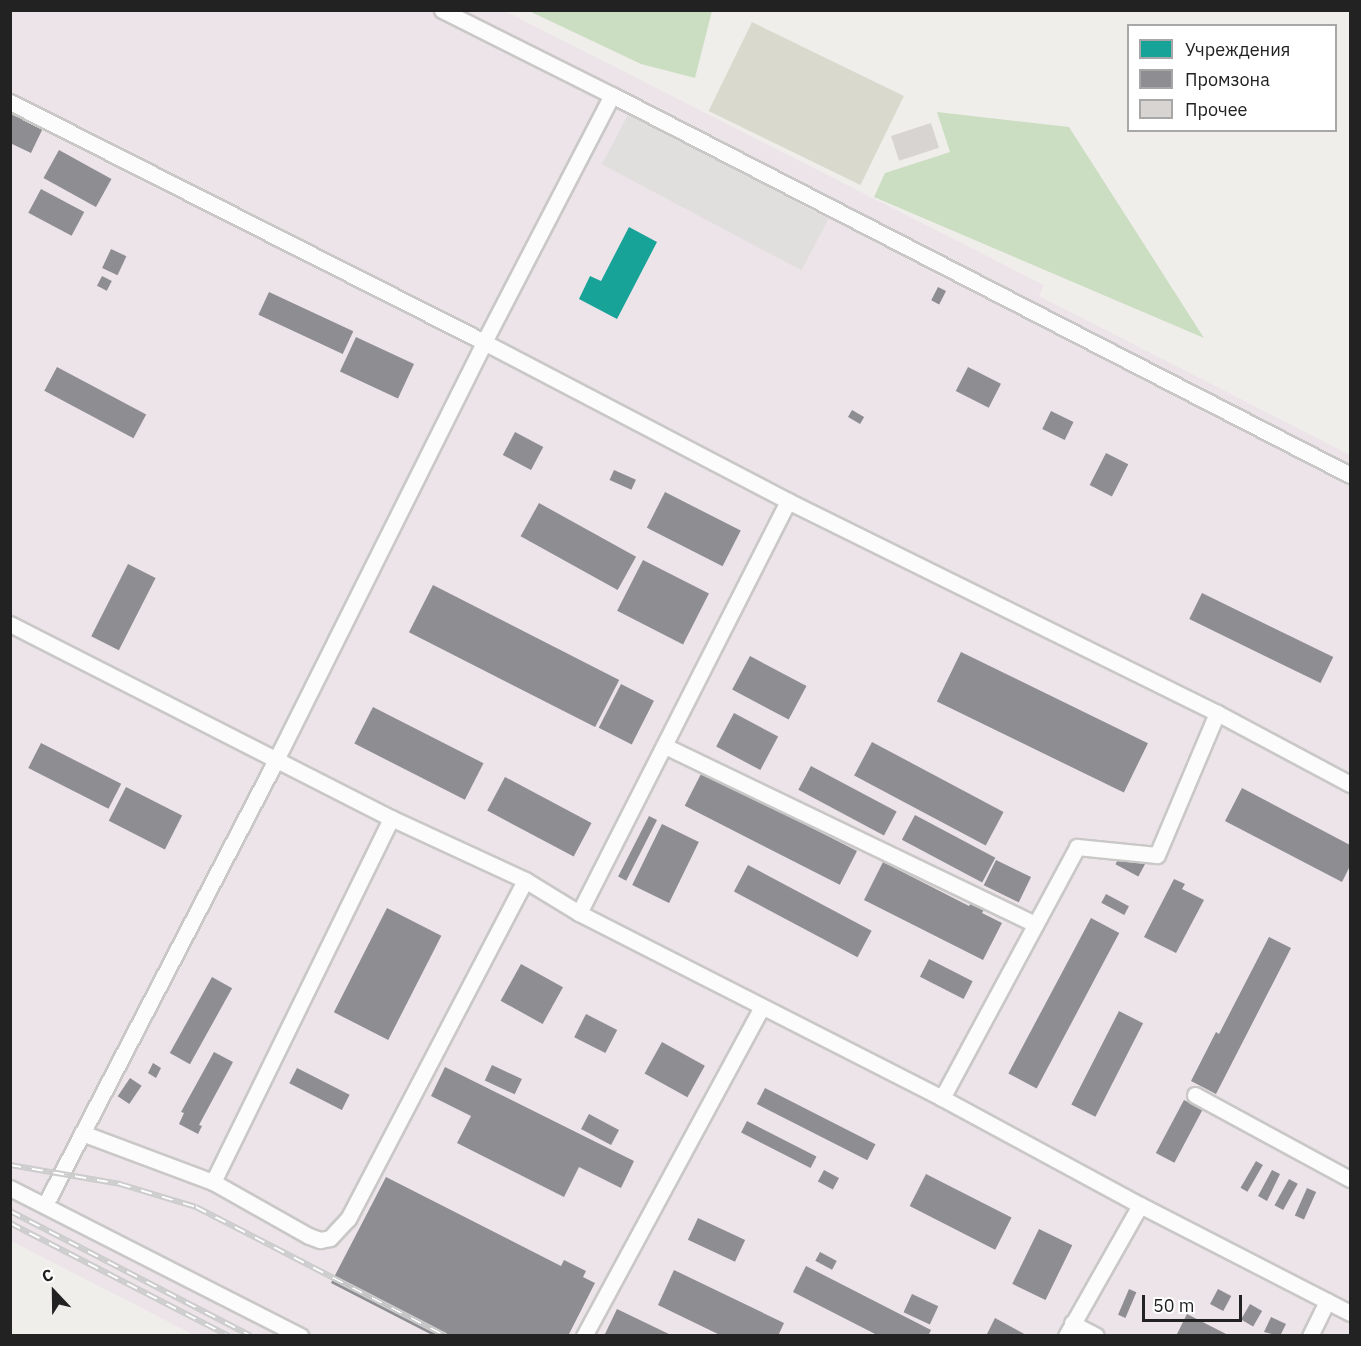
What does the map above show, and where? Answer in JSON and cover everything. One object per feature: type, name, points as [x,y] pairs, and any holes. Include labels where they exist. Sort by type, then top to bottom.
[{"type":"street","points":[[442,10],[612,95],[1350,476]]},
{"type":"street","points":[[45,1205],[277,758],[484,342],[612,95]]},
{"type":"street","points":[[10,102],[484,342],[788,501],[1217,713],[1350,784]]},
{"type":"street","points":[[579,913],[788,501]]},
{"type":"street","points":[[10,624],[391,818],[525,880],[579,913],[761,1008],[942,1098],[1140,1205],[1350,1313]]},
{"type":"street","points":[[942,1098],[1077,847],[1157,855],[1217,713]]},
{"type":"street","points":[[665,746],[1035,924]]},
{"type":"street","points":[[213,1182],[391,818]]},
{"type":"street","points":[[82,1132],[213,1182],[309,1236],[320,1240],[330,1238],[340,1230],[525,880]]},
{"type":"street","points":[[584,1335],[761,1008]]},
{"type":"street","points":[[1195,1095],[1350,1179]]},
{"type":"street","points":[[10,1188],[301,1335]]},
{"type":"street","points":[[1096,1335],[1069,1329],[1140,1205]]},
{"type":"street","points":[[1310,1335],[1327,1301]]},
{"type":"shaded area","points":[[10,11],[505,11],[1044,285],[1039,296],[1350,455],[1350,1335],[194,1335],[11,1241]]},
{"type":"shaded area","points":[[752,22],[904,96],[860,185],[709,111]]},
{"type":"shaded area","points":[[629,113],[829,219],[801,270],[602,164]]},
{"type":"green space","points":[[529,11],[712,11],[695,78],[641,64]]},
{"type":"green space","points":[[937,112],[1069,127],[1204,338],[874,197],[885,173],[950,152]]},
{"type":"building: Учреждения","points":[[629,227],[657,242],[617,319],[579,299],[590,276],[601,281]]},
{"type":"building: Промзона","points":[[10,114],[43,128],[31,153],[10,143]]},
{"type":"building: Промзона","points":[[59,150],[111,179],[96,207],[43,178]]},
{"type":"building: Промзона","points":[[41,189],[84,212],[72,236],[28,213]]},
{"type":"building: Промзона","points":[[111,249],[126,256],[118,275],[102,268]]},
{"type":"building: Промзона","points":[[102,276],[112,281],[107,291],[97,286]]},
{"type":"building: Промзона","points":[[938,287],[946,291],[939,304],[931,300]]},
{"type":"building: Промзона","points":[[269,292],[353,331],[343,354],[258,315]]},
{"type":"building: Промзона","points":[[356,337],[414,364],[398,398],[340,371]]},
{"type":"building: Промзона","points":[[57,367],[146,414],[134,438],[44,391]]},
{"type":"building: Промзона","points":[[968,367],[1001,384],[989,408],[956,391]]},
{"type":"building: Промзона","points":[[852,410],[864,417],[860,424],[848,417]]},
{"type":"building: Промзона","points":[[1051,411],[1073,422],[1065,440],[1042,429]]},
{"type":"building: Промзона","points":[[515,432],[543,447],[531,470],[503,455]]},
{"type":"building: Промзона","points":[[1106,453],[1128,464],[1112,496],[1090,485]]},
{"type":"building: Промзона","points":[[614,470],[636,480],[631,490],[610,480]]},
{"type":"building: Промзона","points":[[665,492],[741,531],[723,566],[647,528]]},
{"type":"building: Промзона","points":[[539,503],[636,557],[618,590],[521,536]]},
{"type":"building: Промзона","points":[[643,560],[709,594],[683,644],[617,611]]},
{"type":"building: Промзона","points":[[128,564],[156,578],[119,650],[91,636]]},
{"type":"building: Промзона","points":[[433,585],[619,680],[595,727],[409,632]]},
{"type":"building: Промзона","points":[[1202,593],[1333,657],[1321,683],[1189,619]]},
{"type":"building: Промзона","points":[[961,652],[1148,743],[1124,793],[937,701]]},
{"type":"building: Промзона","points":[[750,656],[807,686],[789,720],[732,690]]},
{"type":"building: Промзона","points":[[621,684],[654,701],[632,744],[599,728]]},
{"type":"building: Промзона","points":[[373,707],[483,763],[465,800],[354,744]]},
{"type":"building: Промзона","points":[[734,713],[778,736],[760,770],[716,747]]},
{"type":"building: Промзона","points":[[872,742],[1004,812],[986,846],[854,776]]},
{"type":"building: Промзона","points":[[41,743],[121,784],[108,809],[28,768]]},
{"type":"building: Промзона","points":[[811,766],[897,812],[884,835],[798,790]]},
{"type":"building: Промзона","points":[[702,772],[857,851],[840,885],[685,806]]},
{"type":"building: Промзона","points":[[505,777],[592,823],[574,857],[487,811]]},
{"type":"building: Промзона","points":[[126,787],[182,816],[165,849],[109,821]]},
{"type":"building: Промзона","points":[[1242,788],[1350,845],[1350,866],[1342,882],[1225,821]]},
{"type":"building: Промзона","points":[[915,815],[995,858],[982,882],[902,840]]},
{"type":"building: Промзона","points":[[649,816],[657,820],[626,881],[618,877]]},
{"type":"building: Промзона","points":[[662,824],[699,842],[669,903],[632,885]]},
{"type":"building: Промзона","points":[[1122,852],[1145,864],[1138,877],[1115,864]]},
{"type":"building: Промзона","points":[[996,860],[1031,877],[1019,902],[984,885]]},
{"type":"building: Промзона","points":[[883,862],[969,906],[972,901],[985,908],[982,913],[1002,923],[983,960],[864,900]]},
{"type":"building: Промзона","points":[[748,865],[872,931],[858,957],[734,891]]},
{"type":"building: Промзона","points":[[1174,879],[1185,884],[1182,889],[1204,900],[1176,953],[1144,937]]},
{"type":"building: Промзона","points":[[1106,894],[1129,906],[1124,915],[1101,903]]},
{"type":"building: Промзона","points":[[387,908],[441,936],[388,1040],[334,1012]]},
{"type":"building: Промзона","points":[[1091,918],[1119,933],[1037,1088],[1008,1073]]},
{"type":"building: Промзона","points":[[1269,937],[1291,948],[1216,1094],[1191,1081],[1216,1032],[1219,1034]]},
{"type":"building: Промзона","points":[[929,959],[973,981],[964,999],[920,977]]},
{"type":"building: Промзона","points":[[521,964],[563,987],[543,1024],[501,1001]]},
{"type":"building: Промзона","points":[[212,977],[232,988],[190,1064],[170,1053]]},
{"type":"building: Промзона","points":[[1119,1011],[1143,1023],[1095,1117],[1071,1105]]},
{"type":"building: Промзона","points":[[586,1014],[617,1030],[605,1053],[574,1037]]},
{"type":"building: Промзона","points":[[662,1042],[705,1066],[687,1097],[645,1073]]},
{"type":"building: Промзона","points":[[214,1052],[233,1062],[199,1125],[202,1126],[198,1134],[179,1124],[184,1113],[181,1112]]},
{"type":"building: Промзона","points":[[153,1063],[161,1068],[156,1078],[148,1073]]},
{"type":"building: Промзона","points":[[492,1065],[522,1079],[515,1094],[485,1080]]},
{"type":"building: Промзона","points":[[445,1067],[634,1161],[621,1188],[579,1167],[564,1197],[457,1143],[471,1116],[431,1096]]},
{"type":"building: Промзона","points":[[297,1068],[350,1095],[342,1110],[289,1083]]},
{"type":"building: Промзона","points":[[130,1078],[142,1086],[129,1104],[118,1096]]},
{"type":"building: Промзона","points":[[765,1088],[875,1144],[867,1160],[757,1104]]},
{"type":"building: Промзона","points":[[1184,1100],[1203,1110],[1174,1163],[1156,1153]]},
{"type":"building: Промзона","points":[[589,1114],[619,1130],[611,1145],[581,1129]]},
{"type":"building: Промзона","points":[[747,1121],[816,1156],[811,1168],[741,1133]]},
{"type":"building: Промзона","points":[[1256,1161],[1263,1165],[1247,1192],[1240,1188]]},
{"type":"building: Промзона","points":[[824,1170],[839,1178],[833,1189],[818,1181]]},
{"type":"building: Промзона","points":[[1272,1170],[1280,1174],[1267,1201],[1258,1196]]},
{"type":"building: Промзона","points":[[926,1174],[1012,1218],[995,1250],[910,1206]]},
{"type":"building: Промзона","points":[[386,1177],[561,1266],[564,1260],[586,1271],[583,1277],[595,1283],[568,1336],[434,1336],[331,1283]]},
{"type":"building: Промзона","points":[[1289,1179],[1298,1184],[1283,1210],[1274,1205]]},
{"type":"building: Промзона","points":[[1307,1188],[1316,1192],[1304,1219],[1295,1215]]},
{"type":"building: Промзона","points":[[698,1218],[745,1240],[735,1262],[688,1240]]},
{"type":"building: Промзона","points":[[1039,1229],[1072,1245],[1046,1300],[1012,1284]]},
{"type":"building: Промзона","points":[[820,1252],[837,1261],[832,1270],[815,1261]]},
{"type":"building: Промзона","points":[[806,1266],[931,1330],[928,1336],[879,1336],[793,1292]]},
{"type":"building: Промзона","points":[[674,1270],[784,1323],[778,1336],[722,1336],[658,1305]]},
{"type":"building: Промзона","points":[[1129,1289],[1136,1292],[1125,1318],[1118,1315]]},
{"type":"building: Промзона","points":[[1218,1289],[1231,1296],[1223,1311],[1210,1304]]},
{"type":"building: Промзона","points":[[912,1294],[938,1306],[930,1324],[904,1312]]},
{"type":"building: Промзона","points":[[1250,1304],[1262,1311],[1253,1327],[1241,1320]]},
{"type":"building: Промзона","points":[[617,1309],[673,1336],[604,1336]]},
{"type":"building: Промзона","points":[[1187,1314],[1230,1336],[1176,1336]]},
{"type":"building: Промзона","points":[[1271,1317],[1286,1324],[1280,1336],[1264,1332]]},
{"type":"building: Промзона","points":[[995,1318],[1028,1336],[986,1336]]},
{"type":"building: Прочее","points":[[931,123],[939,148],[899,161],[891,136]]},
{"type":"railway","points":[[10,1165],[120,1184],[196,1207],[446,1336]]},
{"type":"railway","points":[[10,1211],[251,1336]]},
{"type":"railway","points":[[10,1223],[229,1336]]}]
